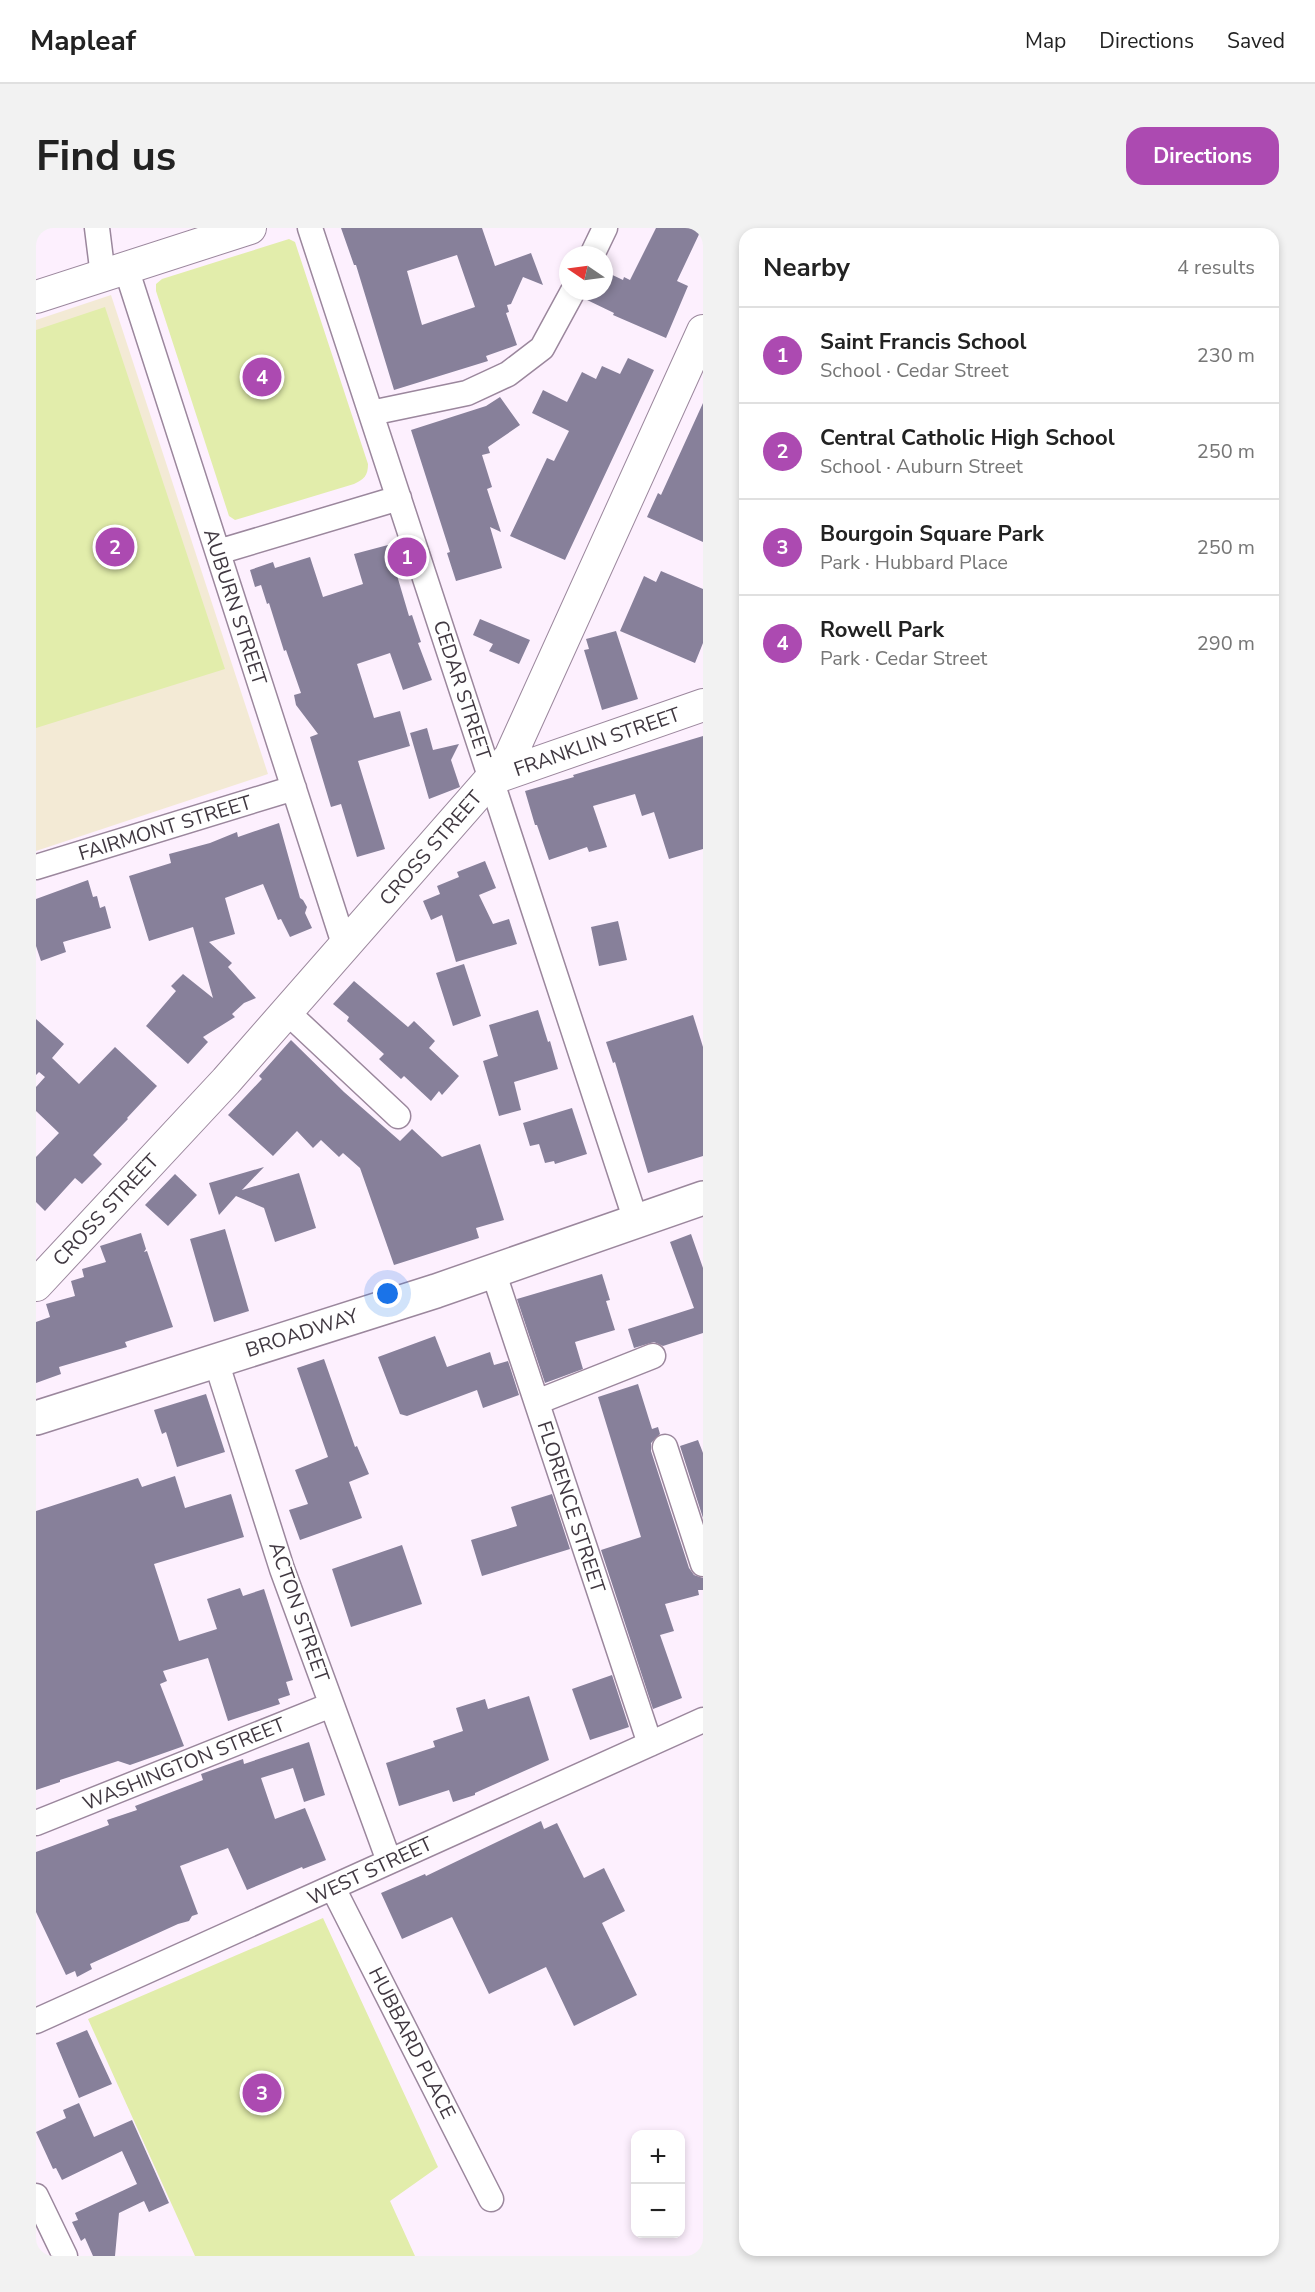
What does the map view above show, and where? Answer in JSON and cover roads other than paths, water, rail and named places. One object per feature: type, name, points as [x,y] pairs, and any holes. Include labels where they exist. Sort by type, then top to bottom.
[{"type":"main road","name":"BROADWAY","points":[[36,1418],[493,1271],[703,1198]]},
{"type":"street","name":"AUBURN STREET","points":[[97,228],[218,552],[345,947]]},
{"type":"street","points":[[36,297],[250,228]]},
{"type":"street","name":"CEDAR STREET","points":[[310,228],[636,1221]]},
{"type":"street","points":[[596,246],[605,228]]},
{"type":"street","points":[[371,413],[467,393],[508,374],[542,348],[568,300]]},
{"type":"street","name":"CROSS STREET","points":[[36,1285],[226,1081],[510,758],[703,331]]},
{"type":"street","points":[[218,552],[399,498]]},
{"type":"street","name":"FRANKLIN STREET","points":[[491,779],[703,705]]},
{"type":"street","name":"FAIRMONT STREET","points":[[36,867],[294,788]]},
{"type":"street","points":[[287,1012],[399,1116]]},
{"type":"street","name":"FLORENCE STREET","points":[[493,1271],[650,1744]]},
{"type":"street","points":[[537,1402],[653,1356]]},
{"type":"street","name":"ACTON STREET","points":[[216,1361],[282,1569],[389,1862]]},
{"type":"street","points":[[665,1447],[703,1564]]},
{"type":"street","name":"WASHINGTON STREET","points":[[36,1823],[331,1706]]},
{"type":"street","name":"WEST STREET","points":[[38,2013],[333,1888],[703,1720]]},
{"type":"street","name":"HUBBARD PLACE","points":[[333,1888],[491,2199]]},
{"type":"street","points":[[36,2196],[65,2256]]},
{"type":"place","name":"Rowell Park","points":[[262,377]]},
{"type":"place","name":"Central Catholic High School","points":[[115,547]]},
{"type":"place","name":"Saint Francis School","points":[[407,557]]},
{"type":"place","name":"Bourgoin Square Park","points":[[262,2093]]}]
